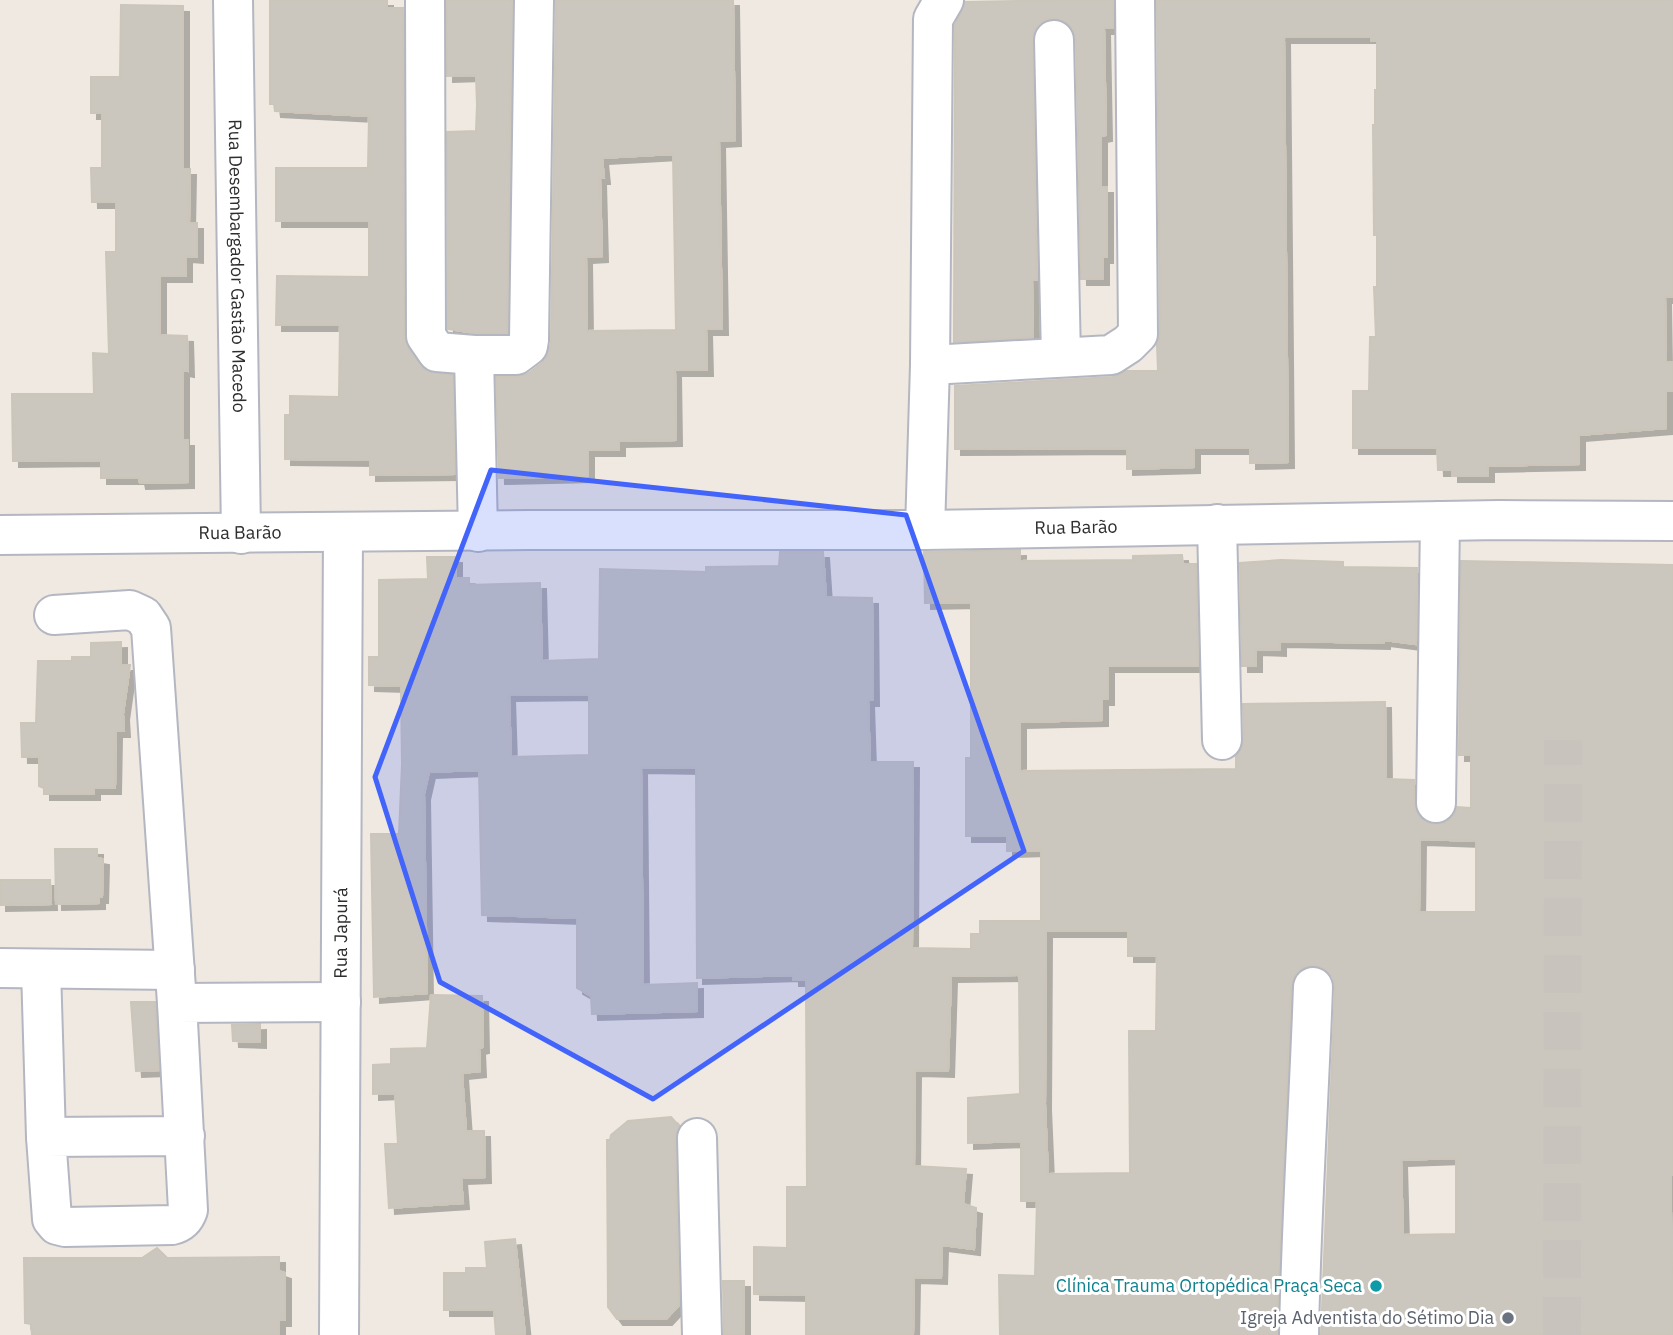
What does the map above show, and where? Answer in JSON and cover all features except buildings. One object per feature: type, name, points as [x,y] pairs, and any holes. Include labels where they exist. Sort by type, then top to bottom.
[{"type":"street","name":"Rua Desembargador Gastão Macedo","points":[[233,0],[241,534]]},
{"type":"street","points":[[425,0],[426,336],[438,352],[474,355],[516,355],[528,346],[534,0]]},
{"type":"street","points":[[925,530],[930,365],[933,19],[944,0]]},
{"type":"street","points":[[930,365],[1111,355],[1138,334],[1135,0]]},
{"type":"street","points":[[1054,40],[1061,358]]},
{"type":"street","points":[[474,355],[478,532]]},
{"type":"street","name":"Rua Barão","points":[[0,535],[529,530],[925,530],[1440,521],[1673,522]]},
{"type":"street","points":[[1436,803],[1440,521]]},
{"type":"street","points":[[1217,524],[1222,740]]},
{"type":"street","name":"Rua Japurá","points":[[339,1335],[343,532]]},
{"type":"street","points":[[41,969],[46,1137],[52,1219],[57,1225],[65,1227],[172,1225],[182,1220],[188,1210],[185,1136],[151,628],[143,616],[130,610],[54,615]]},
{"type":"street","points":[[0,968],[41,969],[176,986],[341,1002]]},
{"type":"street","points":[[1299,1335],[1301,1214],[1307,1160],[1313,987]]},
{"type":"street","points":[[46,1137],[185,1136]]},
{"type":"street","points":[[697,1138],[702,1335]]},
{"type":"highlighted area","points":[[491,470],[906,515],[1024,851],[653,1099],[440,982],[375,777]]},
{"type":"tunnel","points":[[1562,1335],[1563,740]]},
{"type":"place","name":"Clínica Trauma Ortopédica Praça Seca","points":[[1376,1286]]},
{"type":"place","name":"Igreja Adventista do Sétimo Dia","points":[[1508,1318]]}]
